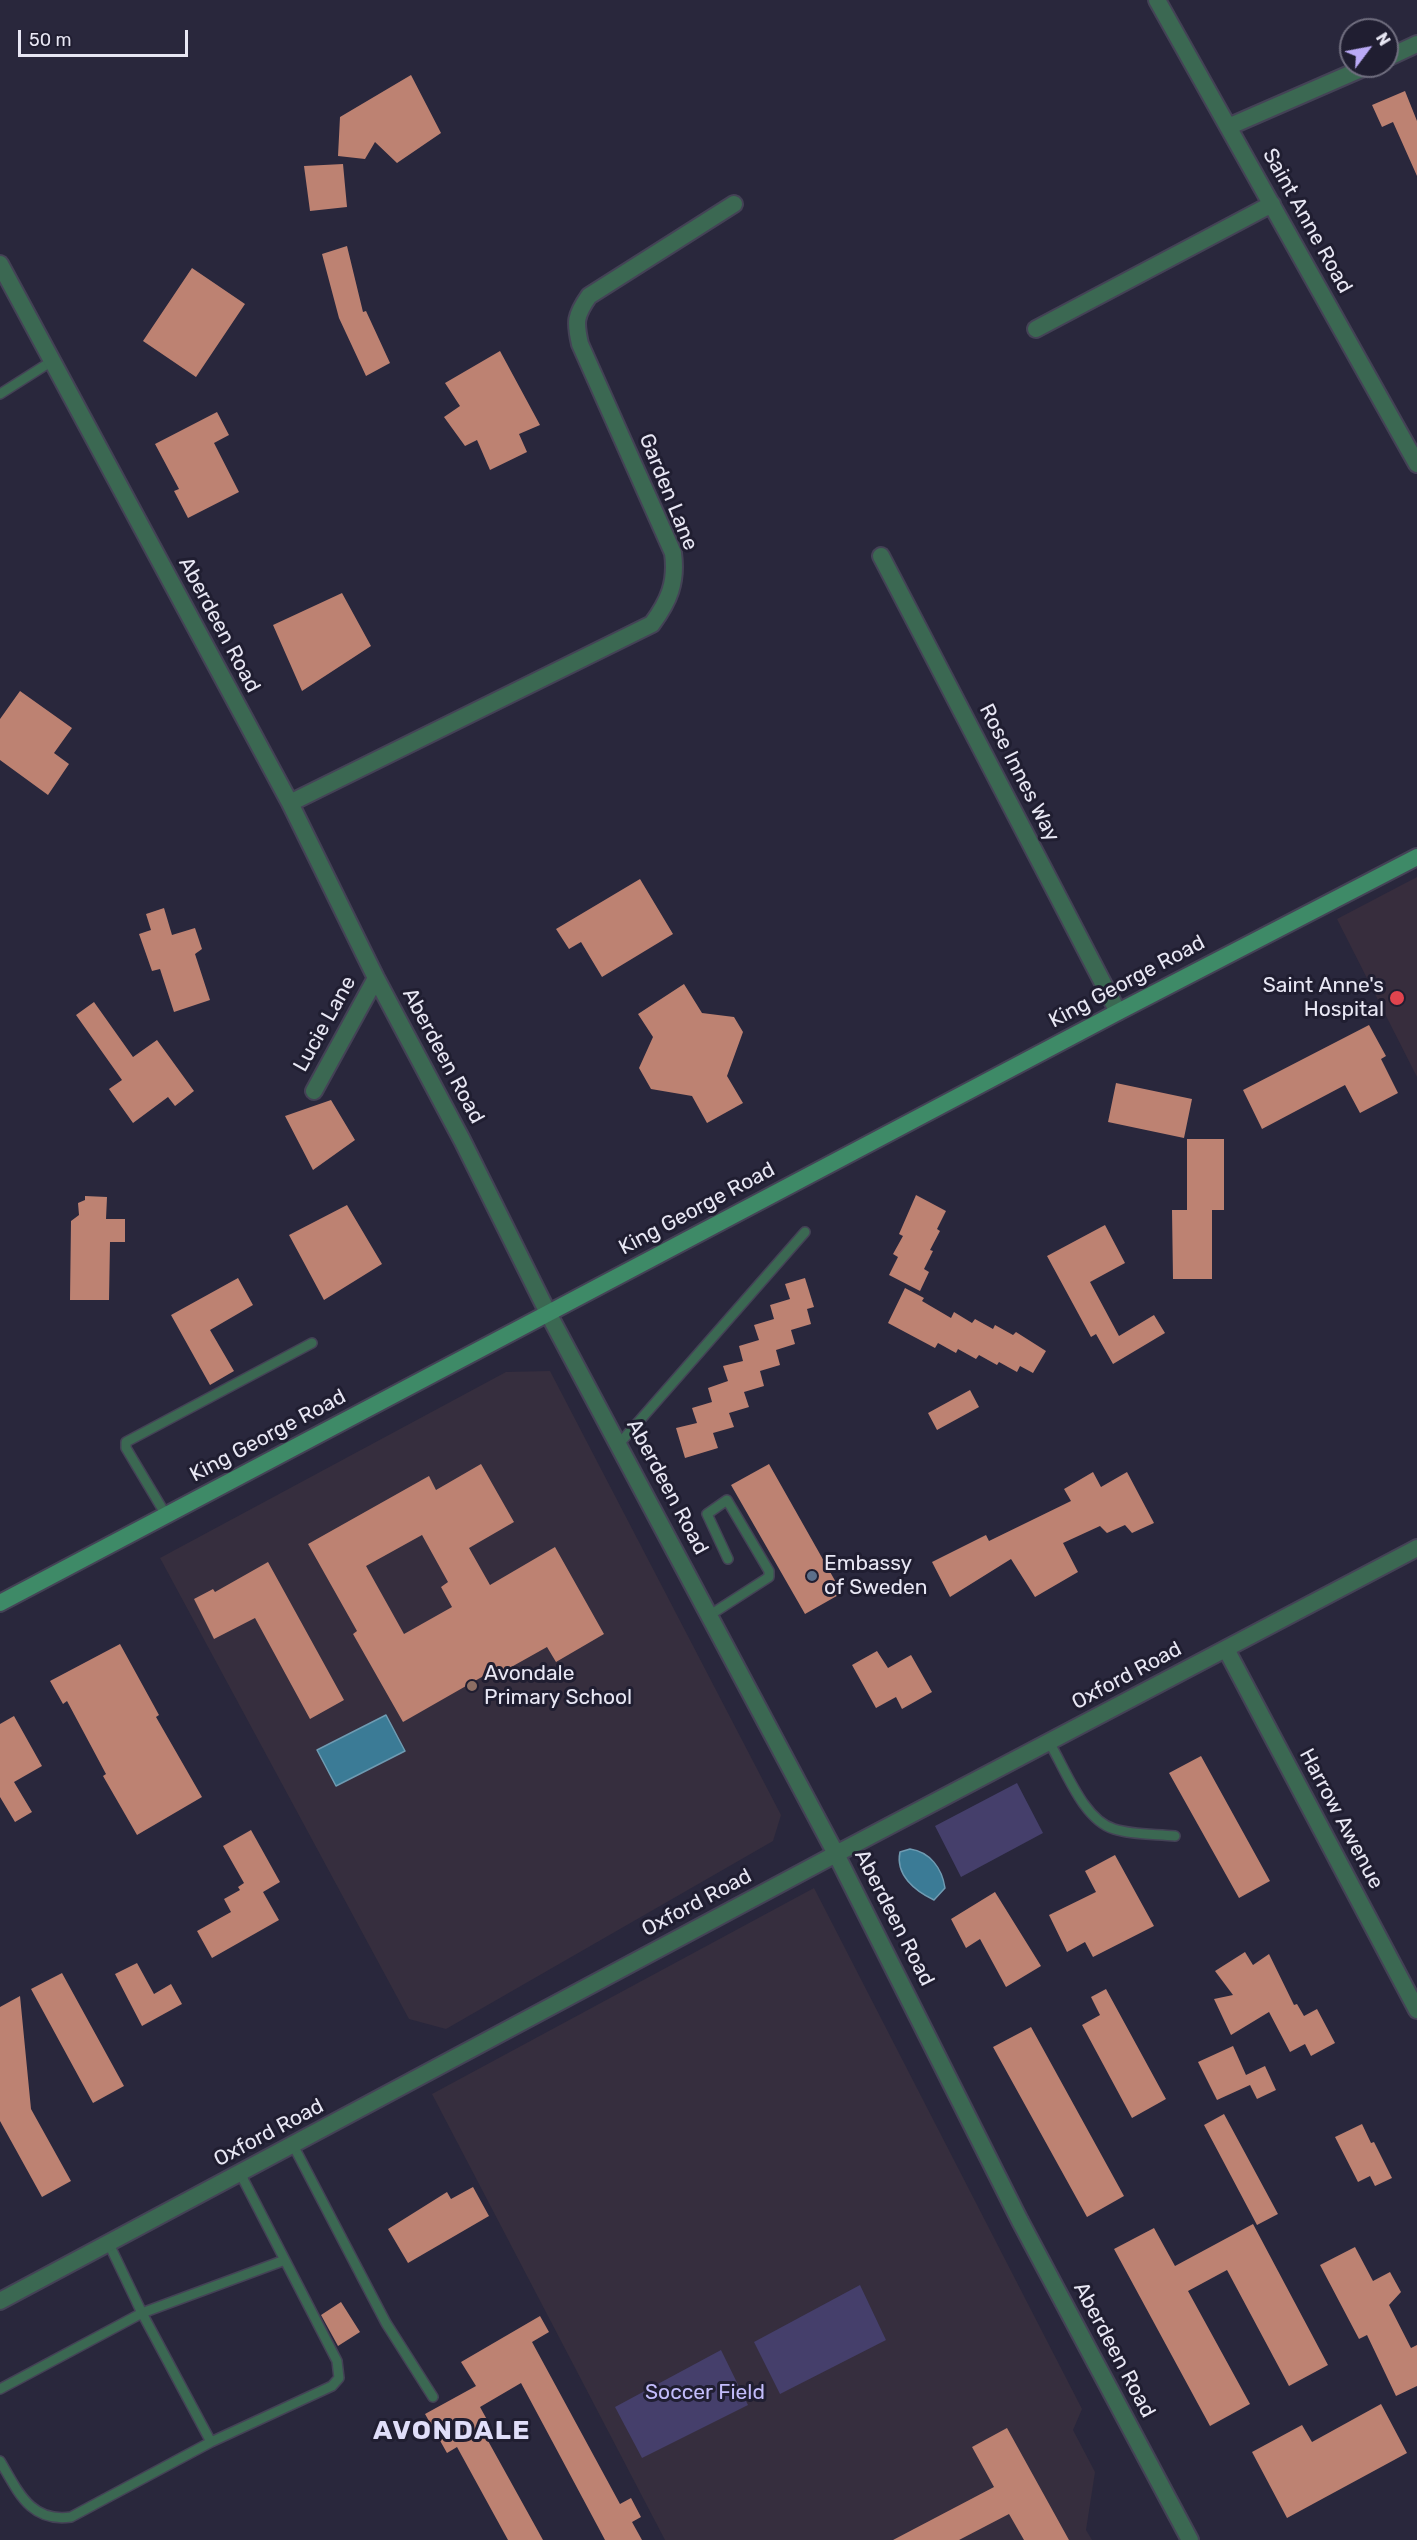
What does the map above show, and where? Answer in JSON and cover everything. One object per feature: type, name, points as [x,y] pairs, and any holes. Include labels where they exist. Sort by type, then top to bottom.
[{"type":"main road","name":"King George Road","points":[[0,1603],[1118,1012],[1417,857]]},
{"type":"street","name":"Saint Anne Road","points":[[1157,0],[1417,464]]},
{"type":"street","points":[[1399,52],[1417,44]]},
{"type":"street","points":[[1228,127],[1340,78]]},
{"type":"street","name":"Garden Lane","points":[[290,804],[652,624],[665,607],[673,588],[675,570],[673,553],[580,344],[576,324],[579,310],[589,296],[734,204]]},
{"type":"street","points":[[1036,329],[1272,204]]},
{"type":"street","name":"Aberdeen Road","points":[[0,264],[290,804],[376,978],[462,1140],[548,1313],[620,1444],[836,1854],[1020,2221],[1190,2540]]},
{"type":"street","name":"Rose Innes Way","points":[[881,556],[1118,1012]]},
{"type":"street","name":"Lucie Lane","points":[[314,1091],[376,978]]},
{"type":"street","name":"Oxford Road","points":[[0,2301],[836,1854],[1417,1548]]},
{"type":"street","name":"Harrow Awenue","points":[[1226,1649],[1417,2010]]},
{"type":"lane","points":[[0,394],[52,361]]},
{"type":"lane","points":[[620,1444],[805,1232]]},
{"type":"lane","points":[[166,1515],[126,1448],[126,1442],[312,1342]]},
{"type":"lane","points":[[710,1615],[769,1577],[769,1571],[727,1500],[707,1514],[728,1559]]},
{"type":"lane","points":[[1049,1742],[1084,1805],[1097,1820],[1113,1829],[1174,1836]]},
{"type":"lane","points":[[293,2145],[386,2323],[433,2397]]},
{"type":"lane","points":[[0,2461],[24,2500],[39,2514],[55,2519],[71,2517],[211,2442],[332,2386],[339,2378],[337,2361],[240,2174]]},
{"type":"lane","points":[[109,2244],[142,2313],[211,2442]]},
{"type":"lane","points":[[0,2389],[142,2313],[285,2260]]},
{"type":"shaded area","name":"Saint Anne's Hospital","points":[[1417,877],[1417,1077],[1337,919]]},
{"type":"shaded area","name":"Avondale Primary School","points":[[550,1371],[781,1815],[773,1841],[446,2029],[409,2019],[160,1558],[506,1372]]},
{"type":"shaded area","points":[[814,1888],[1082,2409],[1073,2430],[1095,2472],[1086,2530],[1092,2540],[665,2540],[432,2094]]},
{"type":"green space","points":[[1017,1783],[1043,1833],[961,1877],[935,1826]]},
{"type":"green space","name":"Soccer Field","points":[[860,2285],[886,2340],[780,2394],[754,2342]]},
{"type":"green space","name":"Soccer Field","points":[[721,2350],[748,2405],[642,2458],[615,2407]]},
{"type":"water","points":[[386,1715],[405,1751],[336,1786],[317,1750]]},
{"type":"water","points":[[910,1849],[929,1857],[941,1874],[945,1888],[934,1900],[914,1887],[904,1875],[899,1860],[900,1852]]},
{"type":"building","points":[[411,75],[441,133],[397,163],[375,142],[365,159],[338,156],[340,117]]},
{"type":"building","points":[[1405,91],[1417,121],[1417,176],[1393,122],[1382,127],[1372,105]]},
{"type":"building","points":[[343,164],[347,207],[310,211],[304,166]]},
{"type":"building","points":[[347,246],[363,312],[366,311],[390,363],[366,376],[339,318],[322,254]]},
{"type":"building","points":[[192,268],[245,304],[196,377],[143,341]]},
{"type":"building","points":[[500,351],[540,425],[519,434],[527,452],[490,470],[477,440],[465,446],[444,417],[460,406],[445,383]]},
{"type":"building","points":[[217,412],[229,435],[214,443],[239,492],[188,518],[174,491],[179,489],[155,444]]},
{"type":"building","points":[[342,593],[371,646],[302,691],[273,625]]},
{"type":"building","points":[[20,691],[72,728],[54,753],[69,764],[48,795],[0,760],[0,719]]},
{"type":"building","points":[[640,879],[673,934],[602,977],[581,942],[569,949],[556,929]]},
{"type":"building","points":[[164,908],[172,935],[195,928],[202,949],[195,954],[210,1000],[174,1012],[160,969],[152,971],[139,934],[151,930],[146,914]]},
{"type":"building","points":[[684,984],[702,1013],[734,1017],[743,1032],[727,1076],[743,1103],[707,1123],[692,1096],[651,1089],[639,1068],[653,1037],[638,1014]]},
{"type":"building","points":[[94,1002],[133,1057],[157,1040],[194,1091],[175,1106],[168,1097],[133,1123],[109,1089],[122,1080],[76,1015]]},
{"type":"building","points":[[1369,1025],[1386,1056],[1381,1059],[1398,1093],[1360,1113],[1345,1085],[1262,1129],[1243,1090]]},
{"type":"building","points":[[1116,1083],[1192,1099],[1184,1138],[1108,1122]]},
{"type":"building","points":[[331,1100],[355,1140],[313,1170],[285,1116]]},
{"type":"building","points":[[1187,1139],[1224,1139],[1224,1210],[1212,1210],[1212,1279],[1173,1279],[1172,1210],[1187,1210]]},
{"type":"building","points":[[916,1195],[946,1211],[937,1229],[940,1231],[930,1250],[933,1251],[924,1269],[929,1272],[920,1291],[889,1275],[898,1257],[893,1254],[903,1236],[899,1234]]},
{"type":"building","points":[[85,1196],[107,1197],[106,1219],[125,1219],[125,1242],[110,1242],[109,1300],[70,1300],[71,1221],[79,1215],[78,1203],[85,1200]]},
{"type":"building","points":[[347,1205],[382,1264],[324,1300],[289,1235]]},
{"type":"building","points":[[1105,1225],[1125,1263],[1090,1282],[1119,1336],[1154,1315],[1165,1333],[1113,1364],[1096,1334],[1091,1337],[1047,1256]]},
{"type":"building","points":[[238,1278],[253,1305],[210,1330],[234,1371],[210,1385],[171,1315]]},
{"type":"building","points":[[805,1278],[814,1307],[807,1309],[811,1324],[791,1330],[795,1344],[776,1350],[780,1365],[760,1371],[764,1386],[744,1392],[749,1407],[729,1413],[734,1427],[713,1433],[718,1448],[685,1458],[676,1428],[697,1423],[692,1408],[712,1402],[708,1388],[728,1381],[723,1366],[743,1361],[739,1346],[759,1340],[754,1325],[774,1319],[770,1305],[790,1299],[785,1284]]},
{"type":"building","points":[[905,1288],[924,1298],[922,1301],[951,1318],[954,1312],[972,1323],[975,1319],[993,1329],[995,1325],[1013,1335],[1016,1332],[1046,1351],[1033,1373],[1020,1366],[1017,1372],[979,1355],[976,1359],[958,1349],[956,1353],[938,1343],[935,1348],[888,1323]]},
{"type":"building","points":[[970,1390],[979,1407],[937,1430],[928,1413]]},
{"type":"building","points":[[481,1464],[514,1522],[469,1548],[490,1585],[555,1547],[604,1634],[556,1662],[547,1647],[497,1675],[494,1670],[403,1722],[353,1634],[357,1631],[308,1544],[429,1476],[436,1490]],"holes":[[[422,1535],[448,1582],[441,1587],[452,1607],[404,1634],[366,1566]]]},
{"type":"building","points":[[769,1464],[842,1593],[805,1614],[731,1485]]},
{"type":"building","points":[[1093,1472],[1101,1487],[1127,1472],[1154,1523],[1132,1533],[1125,1525],[1107,1533],[1100,1526],[1063,1543],[1078,1572],[1035,1597],[1011,1559],[950,1597],[932,1562],[986,1535],[989,1541],[1071,1501],[1064,1489]]},
{"type":"building","points":[[268,1562],[344,1700],[310,1719],[255,1618],[214,1639],[194,1599],[213,1589],[215,1592]]},
{"type":"building","points":[[120,1644],[159,1715],[156,1717],[202,1797],[137,1835],[103,1776],[106,1774],[67,1701],[63,1704],[50,1681]]},
{"type":"building","points":[[877,1651],[888,1668],[911,1655],[932,1692],[902,1709],[896,1697],[876,1708],[852,1665]]},
{"type":"building","points":[[14,1716],[42,1766],[14,1782],[32,1812],[15,1822],[0,1797],[0,1724]]},
{"type":"building","points":[[1201,1756],[1270,1881],[1239,1898],[1169,1773]]},
{"type":"building","points":[[251,1830],[280,1882],[263,1892],[279,1920],[212,1958],[197,1931],[231,1912],[224,1899],[240,1890],[238,1887],[244,1883],[223,1846]]},
{"type":"building","points":[[1115,1855],[1154,1926],[1093,1957],[1085,1942],[1067,1952],[1049,1915],[1096,1892],[1085,1871]]},
{"type":"building","points":[[995,1892],[1041,1966],[1006,1987],[980,1939],[966,1948],[951,1919]]},
{"type":"building","points":[[1245,1952],[1253,1965],[1269,1954],[1294,2005],[1297,2004],[1304,2016],[1317,2009],[1335,2043],[1311,2056],[1305,2044],[1290,2052],[1269,2012],[1231,2035],[1214,1999],[1233,1995],[1215,1971]]},
{"type":"building","points":[[137,1963],[154,1994],[171,1984],[182,2004],[142,2026],[115,1974]]},
{"type":"building","points":[[62,1973],[124,2086],[93,2103],[31,1989]]},
{"type":"building","points":[[1106,1989],[1166,2099],[1132,2118],[1082,2025],[1100,2015],[1091,1997]]},
{"type":"building","points":[[20,1996],[31,2109],[71,2181],[42,2197],[0,2121],[0,2007]]},
{"type":"building","points":[[1031,2027],[1124,2196],[1087,2217],[993,2047]]},
{"type":"building","points":[[1233,2046],[1246,2075],[1265,2066],[1276,2090],[1257,2099],[1250,2085],[1217,2100],[1198,2062]]},
{"type":"building","points":[[1224,2114],[1278,2214],[1257,2225],[1204,2125]]},
{"type":"building","points":[[1362,2124],[1392,2178],[1375,2186],[1370,2176],[1358,2182],[1335,2137]]},
{"type":"building","points":[[473,2187],[489,2216],[408,2263],[388,2229],[447,2192],[451,2199]]},
{"type":"building","points":[[1253,2224],[1328,2365],[1289,2386],[1227,2270],[1188,2291],[1250,2404],[1210,2426],[1114,2249],[1154,2228],[1175,2266]]},
{"type":"building","points":[[1355,2247],[1373,2281],[1390,2272],[1401,2292],[1389,2305],[1411,2348],[1417,2345],[1417,2386],[1396,2396],[1367,2335],[1359,2339],[1320,2265]]},
{"type":"building","points":[[341,2302],[360,2332],[338,2346],[321,2315]]},
{"type":"building","points":[[540,2316],[549,2332],[532,2342],[620,2504],[631,2498],[641,2517],[632,2522],[642,2540],[605,2540],[521,2383],[480,2407],[490,2425],[482,2430],[543,2540],[508,2540],[457,2447],[447,2453],[425,2414],[476,2386],[461,2362]]},
{"type":"building","points":[[1381,2404],[1407,2453],[1287,2518],[1252,2452],[1302,2425],[1312,2442]]},
{"type":"building","points":[[1007,2428],[1069,2540],[1024,2540],[1009,2514],[959,2540],[893,2540],[994,2487],[972,2447]]},
{"type":"place","name":"Saint Anne's Hospital","points":[[1397,998]]},
{"type":"place","name":"Embassy of Sweden","points":[[812,1576]]},
{"type":"place","name":"Avondale Primary School","points":[[472,1686]]},
{"type":"district","name":"AVONDALE","points":[[452,2431]]}]
